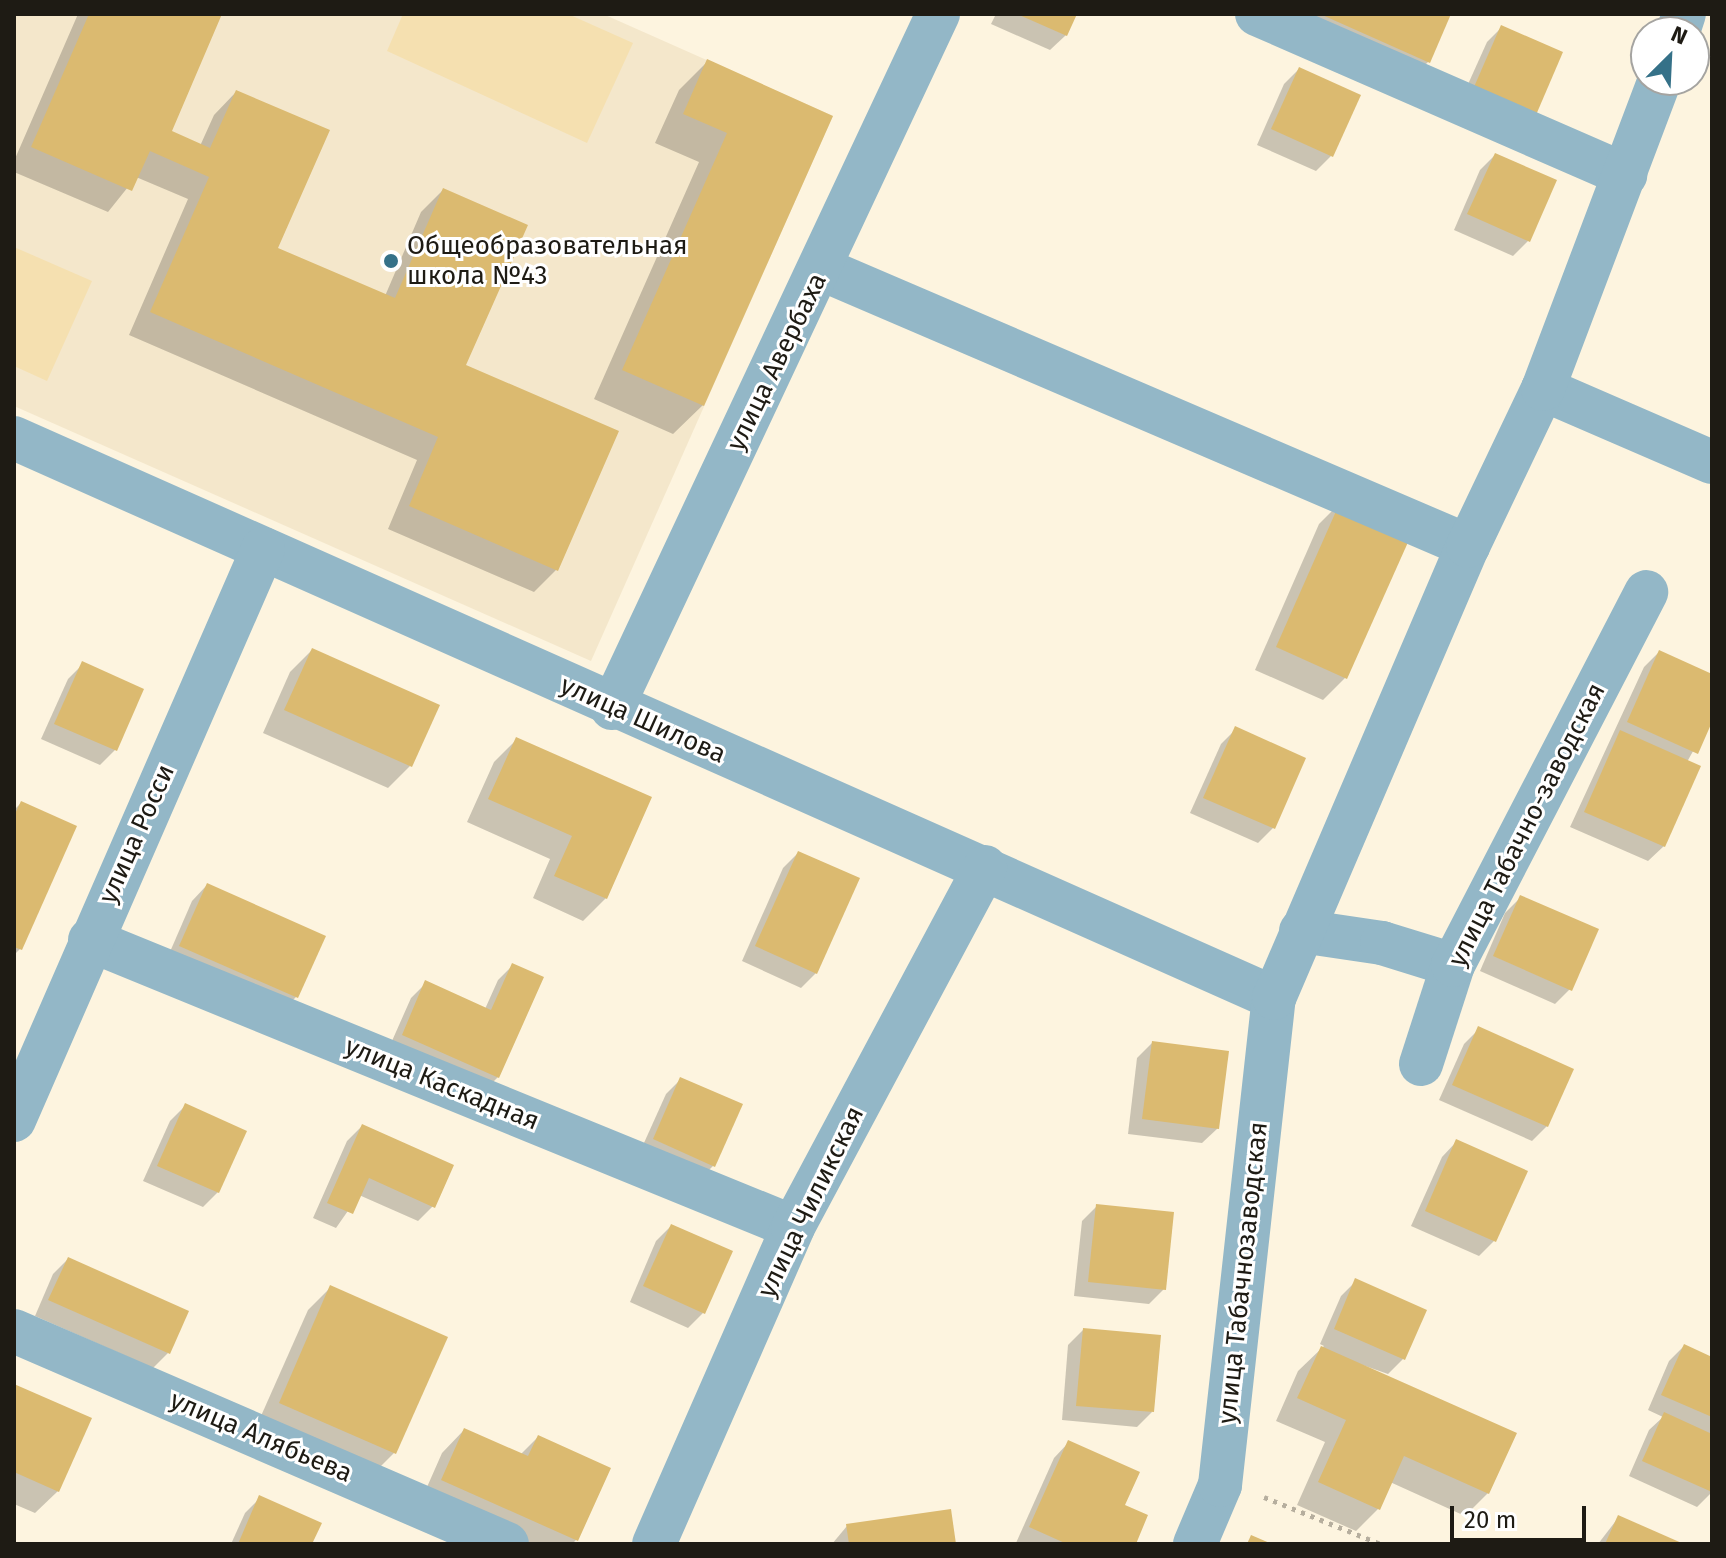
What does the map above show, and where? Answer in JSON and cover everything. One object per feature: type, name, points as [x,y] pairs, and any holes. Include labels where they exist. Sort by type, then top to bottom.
[{"type":"street","name":"улица Авербаха","points":[[612,708],[822,269],[938,14]]},
{"type":"street","points":[[1257,14],[1625,175]]},
{"type":"street","name":"улица Табачнозаводская","points":[[1195,1544],[1220,1485],[1274,998],[1468,546],[1543,389],[1654,96]]},
{"type":"street","points":[[822,269],[1468,546]]},
{"type":"street","points":[[1543,389],[1712,462]]},
{"type":"street","name":"улица Шилова","points":[[14,438],[612,708],[985,867],[1274,998]]},
{"type":"street","name":"улица Росси","points":[[14,1120],[263,549]]},
{"type":"street","name":"улица Табачно-заводская","points":[[1421,1064],[1453,965],[1646,592]]},
{"type":"street","name":"улица Чиликская","points":[[654,1544],[793,1227],[985,867]]},
{"type":"street","points":[[1301,931],[1382,943],[1453,965]]},
{"type":"street","name":"улица Каскадная","points":[[90,940],[793,1227]]},
{"type":"street","name":"улица Алябьева","points":[[14,1331],[507,1544]]},
{"type":"path","points":[[1220,1485],[1292,1505],[1381,1544]]},
{"type":"shaded area","name":"Общеобразовательная школа №43","points":[[14,14],[603,14],[833,116],[591,661],[14,406]]},
{"type":"shaded area","points":[[403,14],[568,14],[633,43],[587,143],[387,51]]},
{"type":"shaded area","points":[[14,247],[92,281],[47,381],[14,366]]},
{"type":"building","points":[[89,14],[222,14],[172,131],[210,148],[236,90],[330,130],[278,248],[395,298],[443,188],[528,225],[466,365],[619,431],[558,571],[409,506],[438,437],[150,312],[209,177],[150,151],[132,191],[31,147]]},
{"type":"building","points":[[1017,14],[1077,14],[1067,36]]},
{"type":"building","points":[[1320,14],[1451,14],[1430,63]]},
{"type":"building","points":[[1501,25],[1563,52],[1536,115],[1474,87]]},
{"type":"building","points":[[707,59],[833,116],[704,406],[622,370],[727,133],[683,114]]},
{"type":"building","points":[[1299,67],[1361,95],[1333,157],[1271,129]]},
{"type":"building","points":[[1495,153],[1557,180],[1530,242],[1467,214]]},
{"type":"building","points":[[1341,500],[1413,531],[1347,679],[1276,647]]},
{"type":"building","points":[[312,648],[440,705],[412,767],[284,710]]},
{"type":"building","points":[[1659,650],[1712,674],[1712,722],[1698,754],[1627,722]]},
{"type":"building","points":[[82,661],[144,689],[117,751],[54,724]]},
{"type":"building","points":[[1235,726],[1306,758],[1275,829],[1203,798]]},
{"type":"building","points":[[1620,730],[1701,766],[1665,847],[1584,812]]},
{"type":"building","points":[[516,737],[652,797],[607,899],[554,876],[572,836],[488,799]]},
{"type":"building","points":[[21,801],[77,826],[22,950],[14,947],[14,816]]},
{"type":"building","points":[[798,851],[860,878],[817,974],[755,946]]},
{"type":"building","points":[[207,883],[326,936],[298,998],[179,946]]},
{"type":"building","points":[[1520,895],[1599,929],[1572,991],[1493,956]]},
{"type":"building","points":[[512,963],[544,977],[499,1078],[402,1035],[425,980],[491,1010]]},
{"type":"building","points":[[1478,1026],[1574,1069],[1548,1127],[1452,1085]]},
{"type":"building","points":[[1152,1041],[1229,1051],[1219,1129],[1142,1119]]},
{"type":"building","points":[[680,1077],[743,1104],[715,1167],[653,1139]]},
{"type":"building","points":[[185,1103],[247,1131],[219,1193],[157,1166]]},
{"type":"building","points":[[362,1124],[454,1165],[435,1208],[369,1178],[353,1214],[327,1203]]},
{"type":"building","points":[[1456,1139],[1528,1171],[1496,1242],[1425,1211]]},
{"type":"building","points":[[1096,1204],[1174,1212],[1166,1290],[1088,1282]]},
{"type":"building","points":[[671,1224],[733,1251],[705,1314],[643,1286]]},
{"type":"building","points":[[68,1257],[189,1311],[170,1354],[48,1300]]},
{"type":"building","points":[[1355,1278],[1427,1310],[1405,1360],[1334,1329]]},
{"type":"building","points":[[330,1285],[448,1337],[396,1454],[279,1403]]},
{"type":"building","points":[[1083,1328],[1161,1335],[1154,1412],[1076,1406]]},
{"type":"building","points":[[1684,1344],[1712,1357],[1712,1417],[1661,1395]]},
{"type":"building","points":[[1321,1346],[1517,1433],[1489,1494],[1404,1456],[1380,1510],[1318,1482],[1346,1420],[1297,1398]]},
{"type":"building","points":[[14,1384],[92,1418],[59,1492],[14,1472]]},
{"type":"building","points":[[1664,1412],[1712,1434],[1712,1492],[1642,1461]]},
{"type":"building","points":[[464,1428],[528,1456],[538,1435],[611,1468],[578,1541],[441,1480]]},
{"type":"building","points":[[1068,1440],[1140,1472],[1125,1505],[1148,1515],[1136,1544],[1067,1544],[1029,1527]]},
{"type":"building","points":[[259,1495],[322,1523],[312,1544],[238,1544]]},
{"type":"building","points":[[951,1509],[956,1544],[849,1544],[846,1524]]},
{"type":"building","points":[[1618,1515],[1684,1544],[1605,1544]]},
{"type":"building","points":[[1251,1535],[1272,1544],[1247,1544]]},
{"type":"place","name":"Общеобразовательная школа №43","points":[[391,261]]}]
